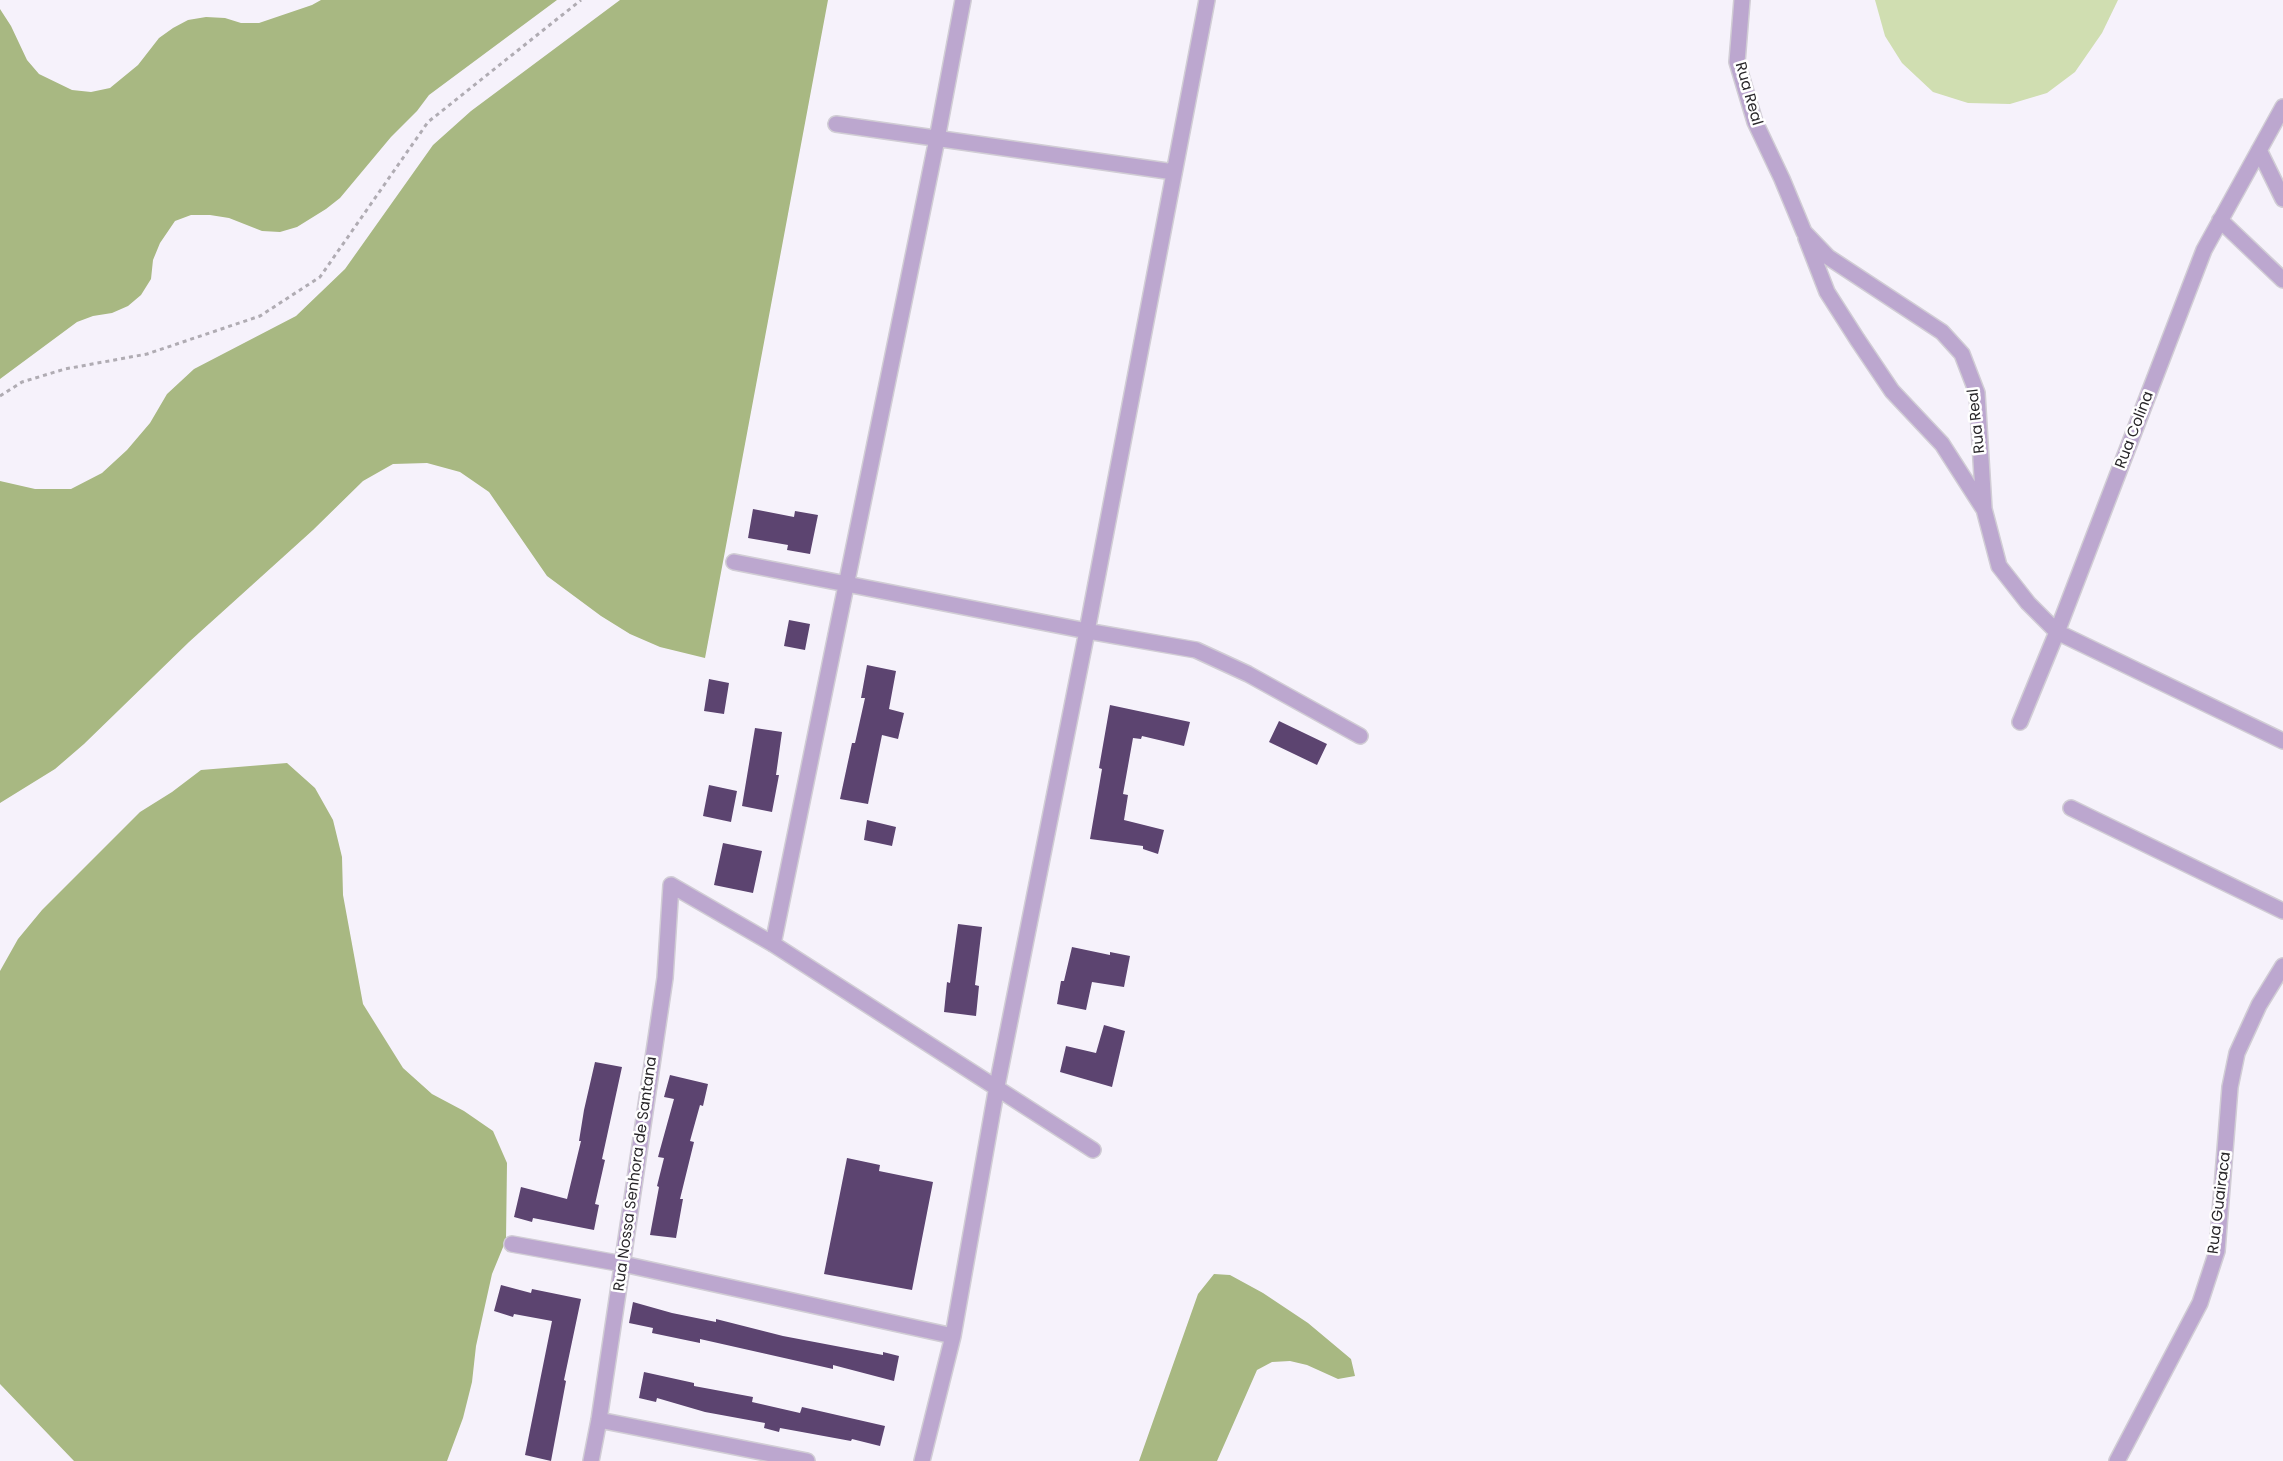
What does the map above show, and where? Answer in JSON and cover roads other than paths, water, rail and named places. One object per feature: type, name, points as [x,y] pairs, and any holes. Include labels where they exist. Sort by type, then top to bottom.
[{"type":"street","points":[[963,0],[773,944],[997,1086],[1093,1150]]},
{"type":"street","points":[[922,1461],[953,1336],[997,1086],[1087,631],[1207,0]]},
{"type":"street","name":"Rua Real","points":[[1742,0],[1737,62],[1754,122],[1782,179],[1804,232],[1828,257],[1942,332],[1962,354],[1977,393],[1984,509],[1999,566],[2028,603],[2057,632],[2283,741]]},
{"type":"street","name":"Rua Colina","points":[[2020,722],[2057,632],[2204,250],[2283,107]]},
{"type":"street","points":[[836,124],[1174,172]]},
{"type":"street","points":[[2259,150],[2283,199]]},
{"type":"street","points":[[2220,220],[2283,280]]},
{"type":"street","points":[[1804,232],[1827,292],[1857,340],[1892,391],[1942,444],[1984,509]]},
{"type":"street","points":[[734,562],[1087,631],[1196,650],[1248,674],[1360,736]]},
{"type":"street","points":[[2071,808],[2283,911]]},
{"type":"street","name":"Rua Nossa Senhora de Santana","points":[[591,1461],[600,1420],[665,978],[671,886],[773,944]]},
{"type":"street","name":"Rua Guairaca","points":[[2117,1461],[2200,1303],[2217,1251],[2230,1087],[2236,1053],[2259,1005],[2283,966]]},
{"type":"street","points":[[512,1244],[623,1264],[953,1336]]},
{"type":"street","points":[[600,1420],[808,1461]]}]
